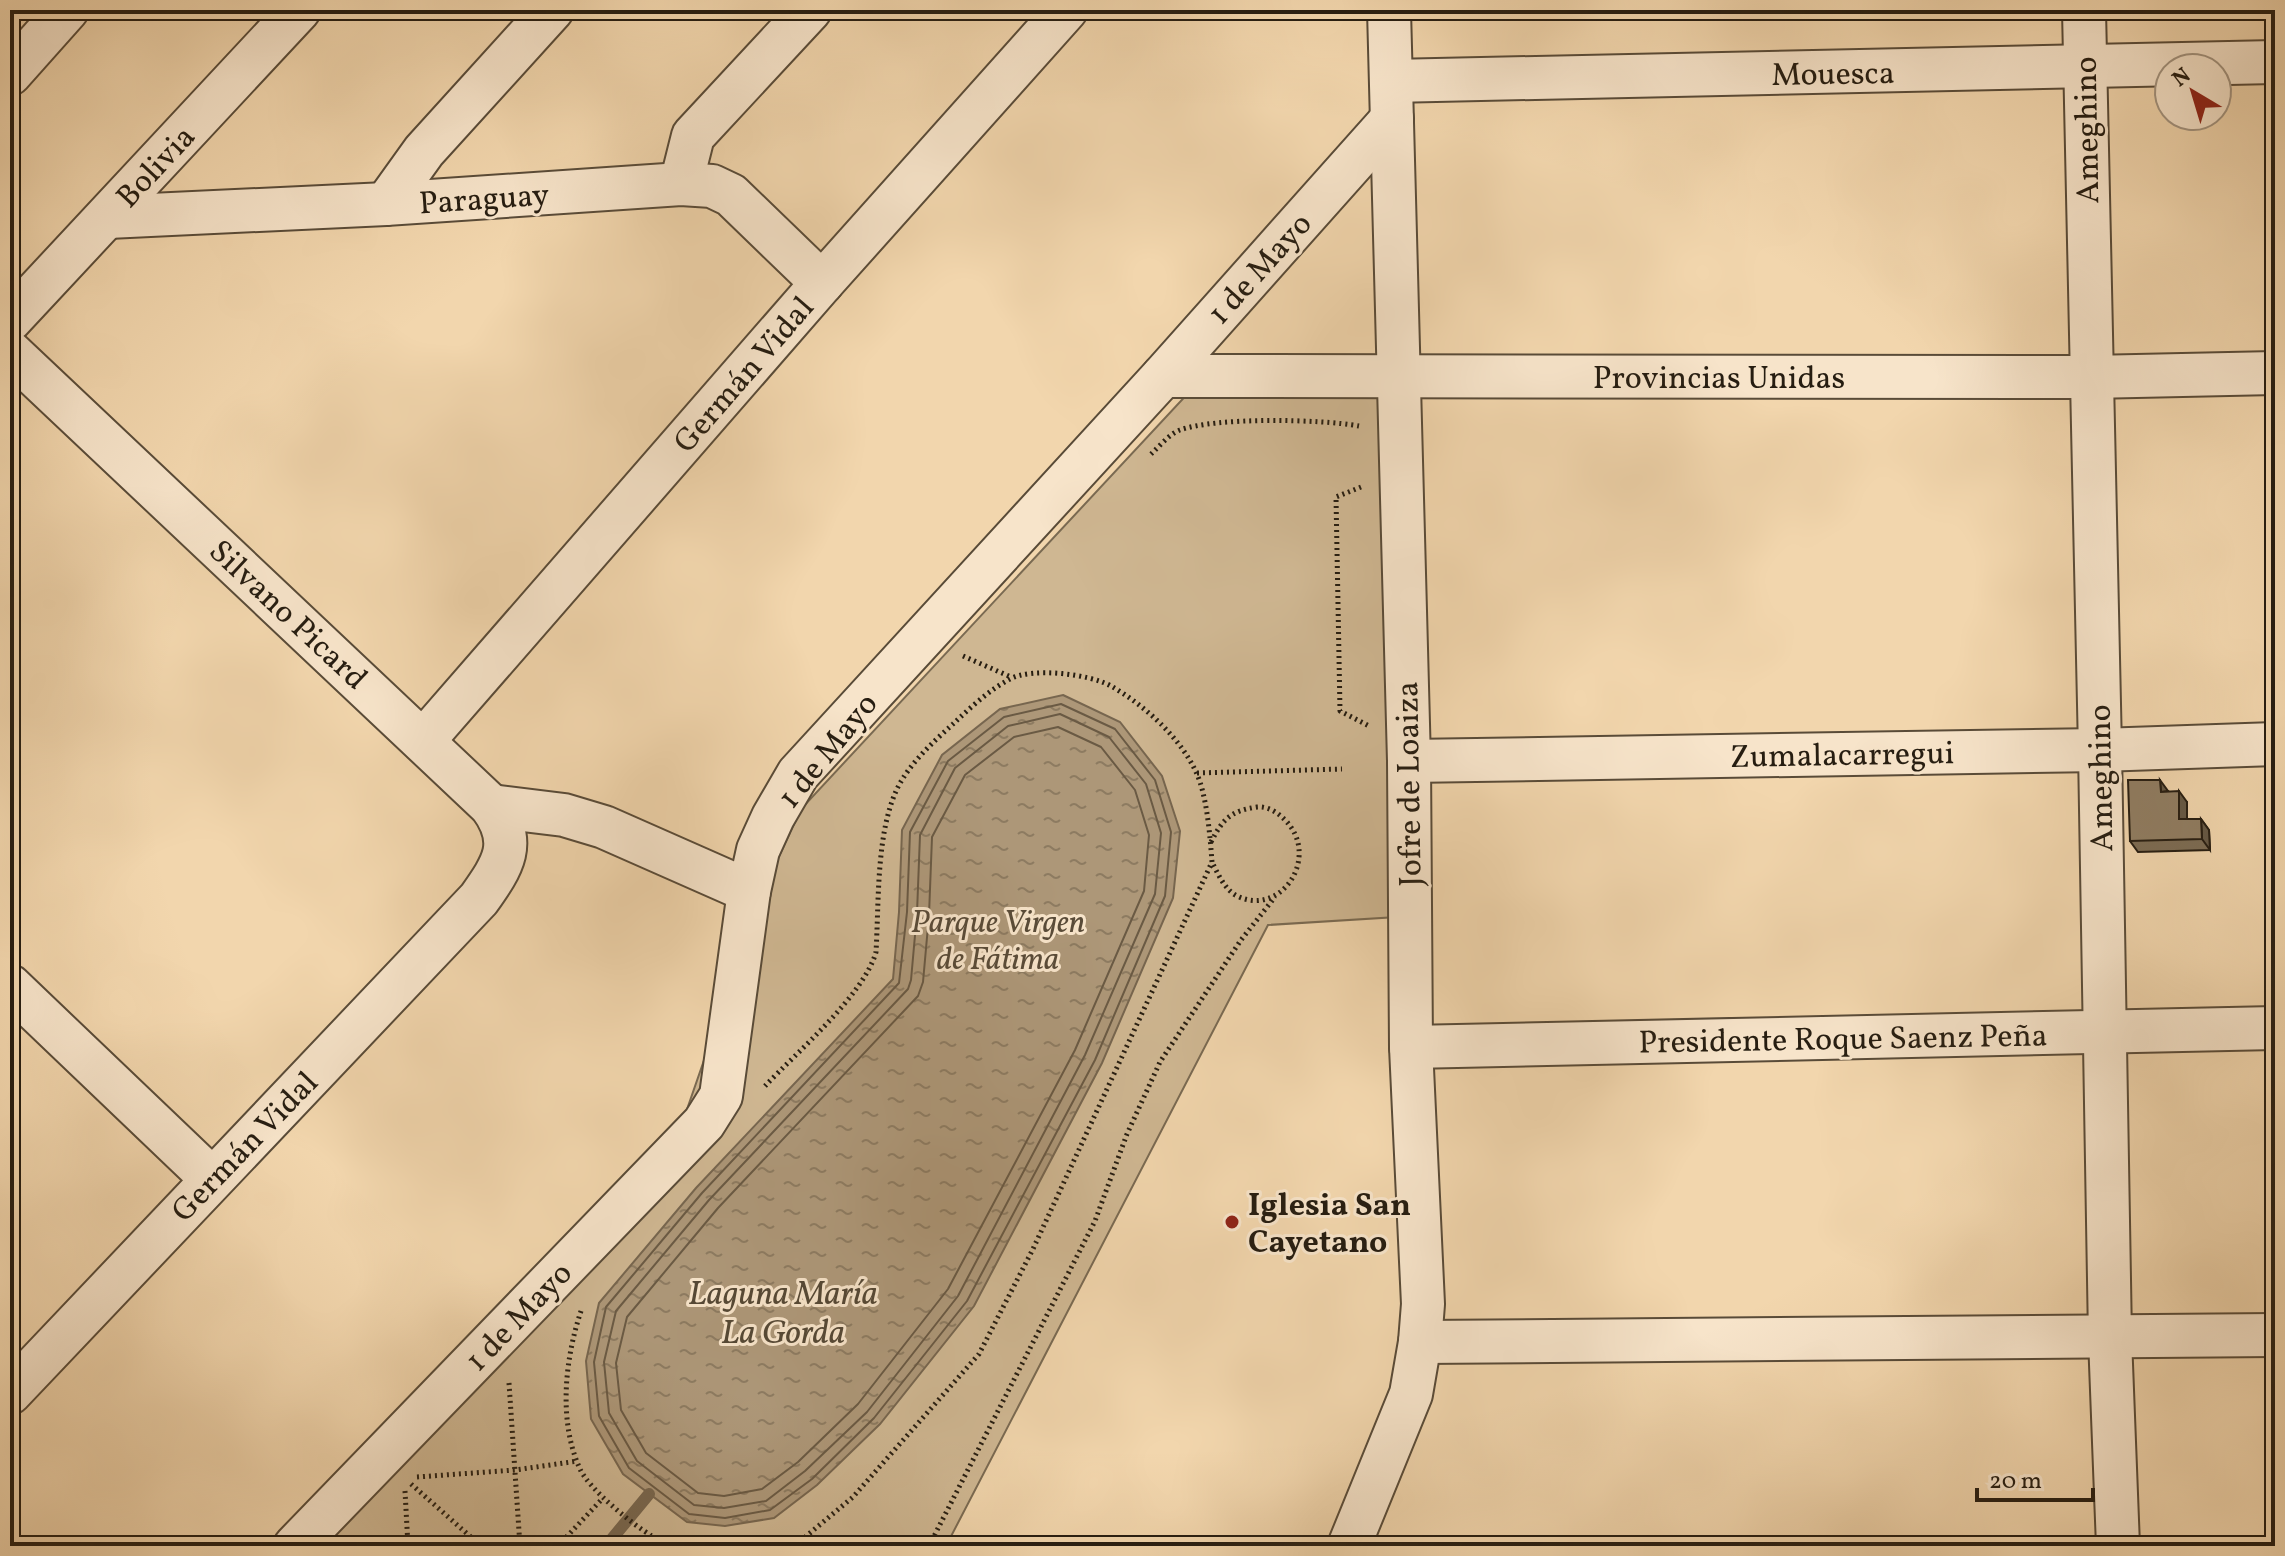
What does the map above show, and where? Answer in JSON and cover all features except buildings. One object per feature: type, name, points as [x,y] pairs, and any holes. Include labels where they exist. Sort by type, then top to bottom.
[{"type":"street","points":[[10,74],[67,10]]},
{"type":"street","name":"Bolivia","points":[[10,320],[299,10]]},
{"type":"street","points":[[386,204],[424,151],[552,10]]},
{"type":"street","points":[[681,184],[693,136],[810,10]]},
{"type":"street","name":"Germán Vidal","points":[[423,741],[822,283],[1066,10]]},
{"type":"street","name":"Jofre de Loaiza","points":[[1349,1546],[1411,1394],[1423,1304],[1411,1047],[1409,761],[1389,10]]},
{"type":"street","name":"Ameghino","points":[[2084,10],[2103,1033],[2118,1546]]},
{"type":"street","name":"Mouesca","points":[[1391,100],[2275,62]]},
{"type":"street","name":"1 de Mayo","points":[[295,1546],[704,1123],[721,1096],[749,891],[758,850],[798,774],[1163,376],[1391,100]]},
{"type":"street","name":"Paraguay","points":[[108,217],[386,204],[681,184],[712,186],[731,195],[822,283]]},
{"type":"street","name":"Silvano Picard","points":[[10,352],[491,806],[502,822],[506,842],[498,872],[479,899]]},
{"type":"street","name":"Provincias Unidas","points":[[1163,376],[2090,377],[2275,373]]},
{"type":"street","name":"Zumalacarregui","points":[[1409,761],[2100,750],[2275,744]]},
{"type":"street","points":[[491,806],[564,815],[604,827],[749,891]]},
{"type":"street","name":"Germán Vidal","points":[[10,1393],[479,899]]},
{"type":"street","points":[[10,986],[212,1179]]},
{"type":"street","name":"Presidente Roque Saenz Peña","points":[[1411,1047],[2275,1028]]},
{"type":"street","points":[[1420,1342],[2275,1335]]},
{"type":"path","points":[[1146,458],[1176,432],[1204,423],[1336,422],[1361,426],[1369,433]]},
{"type":"path","points":[[1365,486],[1336,497],[1340,711],[1380,731]]},
{"type":"path","points":[[953,666],[974,644]]},
{"type":"path","points":[[963,656],[1012,677]]},
{"type":"path","points":[[758,1093],[858,989],[872,967],[876,952],[884,833],[898,788],[928,747],[974,705],[1012,677],[1048,671],[1109,684],[1155,718],[1197,773],[1212,862],[1222,882],[1236,896],[1253,900],[1275,897]]},
{"type":"path","points":[[1197,773],[1342,769]]},
{"type":"path","points":[[929,1546],[1095,1221],[1127,1134],[1160,1062],[1241,940],[1290,882],[1300,862],[1300,843],[1291,825],[1263,806],[1234,812],[1220,826],[1211,843]]},
{"type":"path","points":[[788,1546],[804,1538],[853,1497],[979,1354],[1033,1249],[1212,862]]},
{"type":"path","points":[[583,1304],[567,1376],[570,1436],[581,1471],[603,1498],[652,1536],[681,1546]]},
{"type":"path","points":[[508,1369],[520,1546]]},
{"type":"path","points":[[404,1478],[515,1470],[578,1461]]},
{"type":"path","points":[[404,1478],[408,1546]]},
{"type":"path","points":[[404,1478],[481,1546]]},
{"type":"path","points":[[558,1546],[603,1498]]},
{"type":"path","points":[[643,1546],[652,1536]]},
{"type":"path","points":[[652,1536],[652,1546]]},
{"type":"path","points":[[399,1546],[408,1537]]},
{"type":"green space","name":"Parque Virgen de Fátima","points":[[1192,389],[1383,395],[1397,917],[1268,925],[946,1546],[307,1546],[667,1167],[762,893],[801,809]]},
{"type":"water","name":"Laguna María La Gorda","points":[[1063,695],[1120,722],[1162,776],[1180,831],[1173,898],[1102,1063],[974,1306],[880,1424],[817,1485],[774,1518],[725,1526],[687,1522],[623,1474],[591,1419],[586,1361],[599,1303],[696,1188],[893,979],[902,830],[942,755],[1000,709]]},
{"type":"waterway","points":[[606,1546],[649,1494]]},
{"type":"place","name":"Iglesia San Cayetano","points":[[1232,1222]]}]
